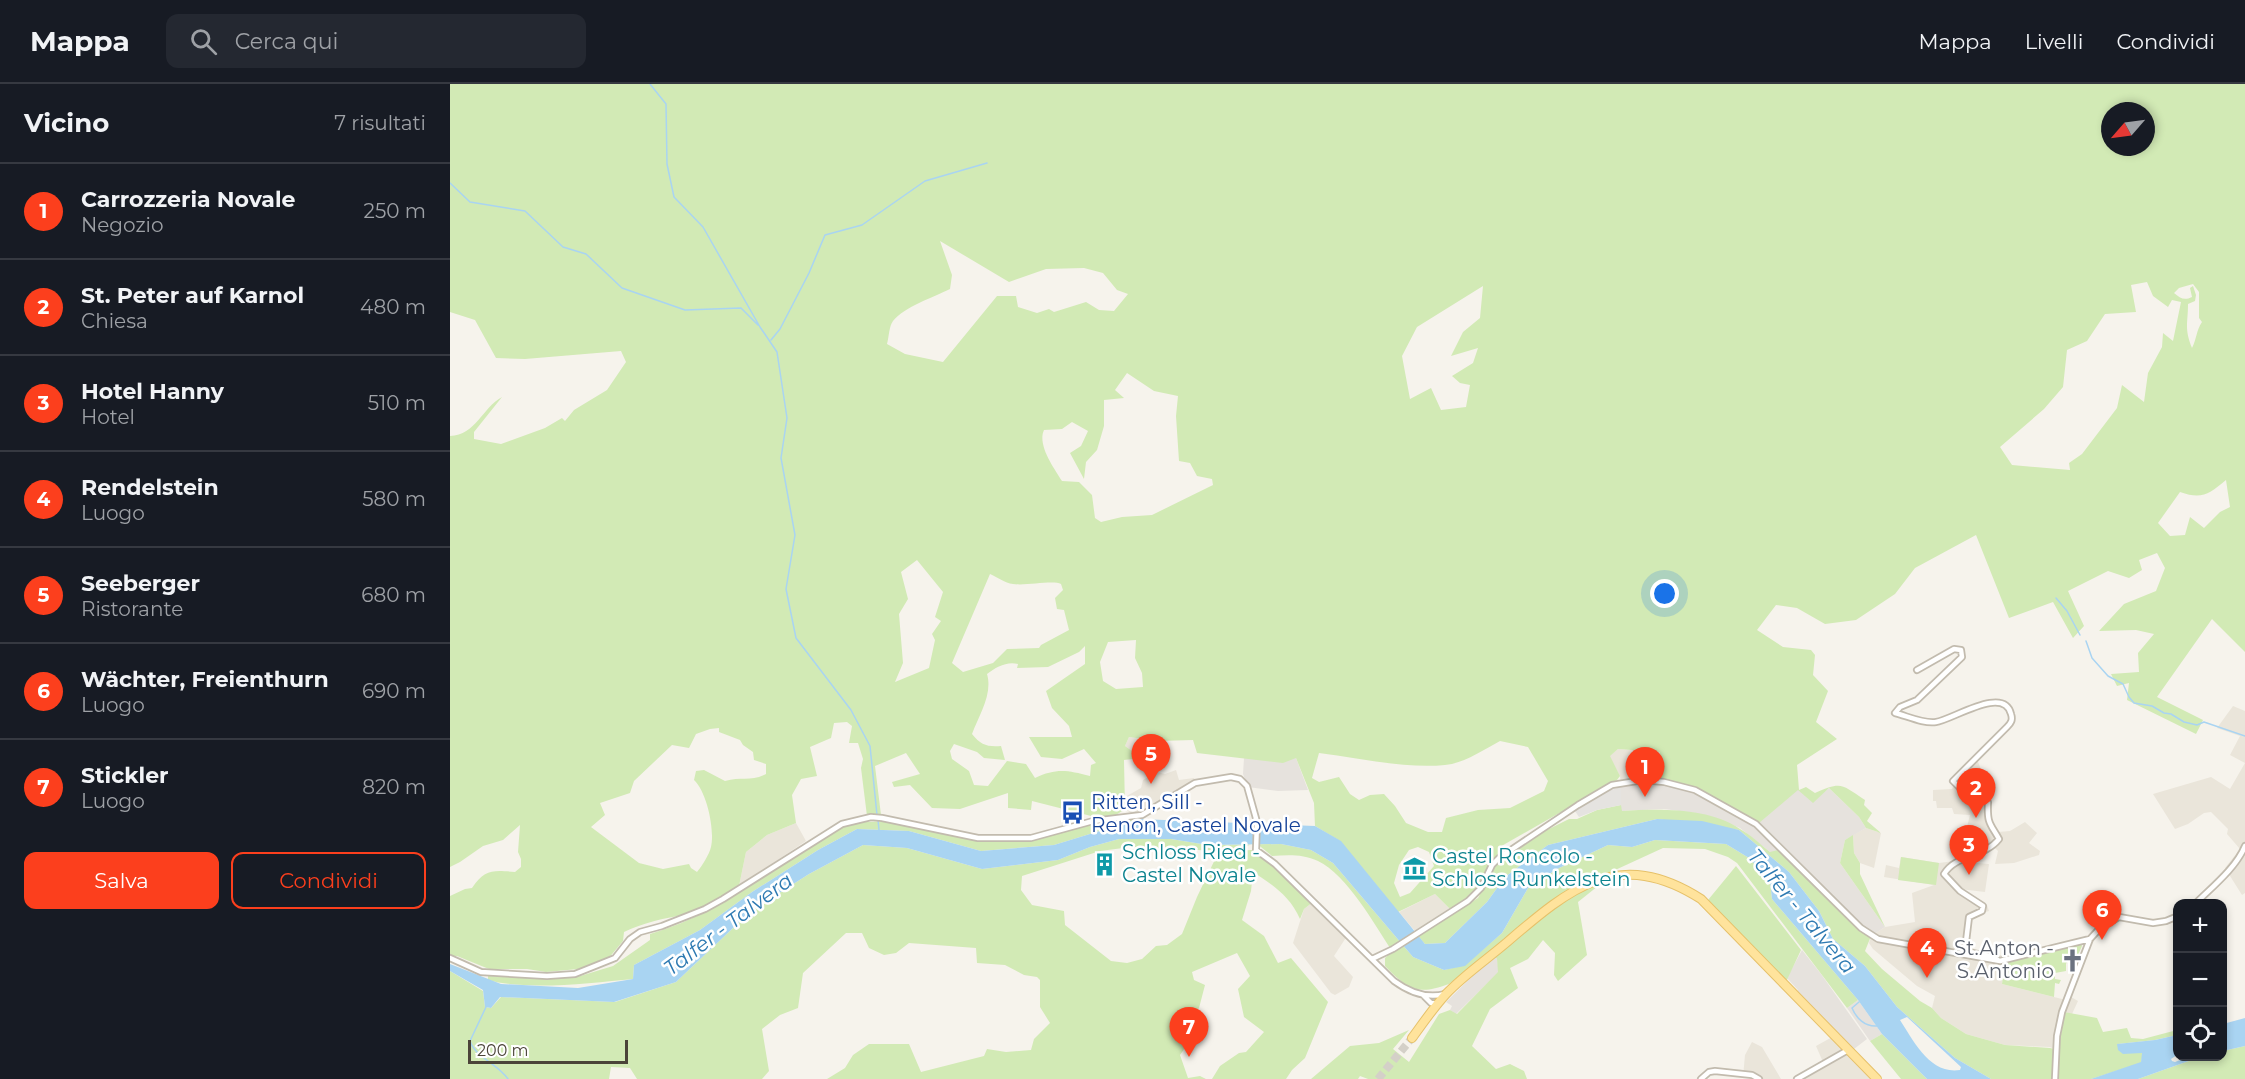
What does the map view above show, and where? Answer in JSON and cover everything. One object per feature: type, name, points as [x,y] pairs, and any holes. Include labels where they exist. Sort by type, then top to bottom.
[{"type":"main road","points":[[1412,1038],[1431,1013],[1435,1003],[1552,904],[1576,888],[1613,876],[1651,878],[1682,888],[1708,905],[1873,1078]]},
{"type":"street","points":[[1917,670],[1954,649],[1957,648],[1962,652],[1962,657],[1917,700],[1900,707],[1895,712],[1933,723],[1987,703],[2001,704],[2011,712],[2011,722],[1953,781],[1966,795],[1988,802],[1990,826],[1999,839],[1991,849],[1952,864],[1944,874],[1960,891],[1983,906],[1982,910],[1969,917],[1965,950],[1993,956],[2000,961]]},
{"type":"street","points":[[450,958],[477,971],[547,976],[575,974],[615,958],[630,939],[640,932],[705,909],[842,824],[882,818],[978,838],[1031,838],[1093,821],[1142,815],[1195,783],[1231,777],[1239,778],[1247,786],[1257,822],[1256,848],[1394,981],[1409,992],[1446,994]]},
{"type":"street","points":[[1372,959],[1393,949],[1475,895],[1492,865],[1499,858],[1578,805],[1612,785],[1643,780],[1664,782],[1695,790],[1756,824],[1869,934],[1882,940],[2000,961],[2090,939]]},
{"type":"street","points":[[2199,899],[2242,855],[2245,846]]},
{"type":"street","points":[[2055,1079],[2057,1036],[2062,1012],[2090,939],[2101,927],[2119,917],[2142,921],[2166,921],[2173,918]]},
{"type":"street","points":[[1423,994],[1435,1003]]},
{"type":"street","points":[[1434,995],[1435,1003]]},
{"type":"street","points":[[1797,1079],[1848,1050]]},
{"type":"street","points":[[1701,1079],[1709,1072],[1715,1071],[1752,1075],[1758,1079]]},
{"type":"shaded area","points":[[2233,706],[2245,711],[2245,763],[2230,755],[2240,736],[2217,728]]},
{"type":"shaded area","points":[[1129,737],[1158,741],[1142,758],[1125,746]]},
{"type":"shaded area","points":[[1618,749],[1660,752],[1661,781],[1621,783],[1620,776],[1609,756]]},
{"type":"shaded area","points":[[1244,758],[1296,758],[1308,790],[1278,791],[1248,787],[1243,774]]},
{"type":"shaded area","points":[[1977,759],[1983,775],[1969,792],[1969,800],[1990,809],[1993,825],[1998,832],[2010,831],[2025,822],[2037,833],[2029,843],[2040,851],[2039,855],[2014,863],[1995,864],[1998,851],[1991,844],[1966,846],[1966,831],[1970,815],[1954,814],[1952,808],[1937,808],[1936,801],[1933,801],[1933,790],[1952,789],[1956,781]]},
{"type":"shaded area","points":[[2245,763],[2245,893],[2242,895],[2225,868],[2240,849],[2227,834],[2228,829],[2211,812],[2204,813],[2188,824],[2175,829],[2153,794],[2211,777],[2230,789]]},
{"type":"shaded area","points":[[1176,770],[1179,780],[1194,778],[1197,785],[1139,819],[1125,809],[1125,797],[1141,788],[1143,780],[1157,772],[1165,774]]},
{"type":"shaded area","points":[[1643,780],[1799,790],[1813,802],[1829,788],[1859,817],[1866,828],[1845,840],[1840,863],[1885,927],[1871,936],[1740,828],[1695,813],[1664,809],[1621,811],[1621,783]]},
{"type":"shaded area","points":[[1621,787],[1621,805],[1579,817],[1573,808],[1597,794]]},
{"type":"shaded area","points":[[796,823],[806,841],[739,886],[746,852],[767,835]]},
{"type":"shaded area","points":[[1866,828],[1881,833],[1874,868],[1860,863],[1854,853],[1853,835]]},
{"type":"shaded area","points":[[1901,857],[1939,863],[1954,861],[1989,864],[1985,892],[1960,889],[1987,905],[1989,911],[1970,917],[1967,948],[2007,956],[2002,984],[2066,1000],[2071,997],[2078,1001],[2072,1014],[2064,1012],[2059,1051],[2050,1047],[2005,1045],[1966,1034],[1941,1018],[1932,1008],[1935,996],[1917,986],[1873,949],[1869,943],[1871,936],[1885,927],[1915,922],[1912,893],[1934,885],[1884,877],[1886,865],[1899,868]]},
{"type":"shaded area","points":[[1435,894],[1451,910],[1415,931],[1399,912]]},
{"type":"shaded area","points":[[1313,902],[1347,936],[1334,956],[1353,977],[1349,987],[1335,995],[1331,993],[1293,943],[1304,909]]},
{"type":"shaded area","points":[[1802,950],[1867,1039],[1854,1049],[1848,1050],[1795,994],[1798,990],[1787,978]]},
{"type":"shaded area","points":[[1494,955],[1499,972],[1456,1014],[1450,1010],[1452,1006],[1446,1002]]},
{"type":"shaded area","points":[[1858,1000],[1882,1034],[1870,1041],[1847,1008]]},
{"type":"shaded area","points":[[1834,1036],[1877,1079],[1794,1079],[1823,1062],[1816,1046]]},
{"type":"shaded area","points":[[1752,1042],[1762,1047],[1781,1079],[1743,1077],[1745,1055]]},
{"type":"green space","points":[[450,84],[2245,84],[2245,652],[2212,619],[2157,697],[2203,720],[2196,734],[2127,700],[2129,683],[2117,686],[2111,674],[2139,672],[2138,653],[2154,634],[2136,630],[2099,631],[2124,604],[2156,591],[2165,568],[2157,553],[2139,560],[2142,570],[2129,578],[2108,571],[2068,591],[2084,626],[2073,638],[2053,602],[2009,618],[1976,535],[1915,568],[1895,594],[1856,620],[1825,624],[1797,608],[1776,605],[1757,630],[1783,647],[1811,650],[1815,655],[1813,675],[1828,691],[1816,722],[1837,739],[1797,765],[1799,790],[1806,787],[1815,793],[1831,787],[1836,786],[1846,788],[1865,800],[1864,805],[1872,813],[1867,821],[1881,833],[1866,828],[1859,817],[1829,788],[1813,803],[1798,790],[1759,823],[1695,790],[1661,781],[1660,752],[1618,749],[1610,756],[1620,776],[1617,780],[1498,848],[1500,854],[1475,892],[1451,910],[1435,894],[1398,912],[1340,841],[1315,826],[1314,803],[1296,758],[1283,763],[1197,753],[1193,740],[1158,741],[1129,737],[1125,746],[1142,758],[1124,760],[1125,809],[1113,817],[1099,818],[1032,801],[1031,810],[1008,808],[1008,793],[960,809],[932,808],[910,785],[894,787],[892,782],[920,774],[906,753],[875,766],[881,815],[867,816],[861,768],[863,759],[858,743],[849,743],[852,726],[847,722],[834,723],[831,738],[810,747],[817,776],[801,779],[792,795],[796,823],[767,835],[746,852],[739,886],[698,910],[646,923],[624,932],[623,941],[608,959],[578,969],[546,972],[527,969],[489,969],[457,956],[450,956],[450,896],[472,888],[481,877],[490,872],[515,872],[521,867],[518,852],[520,825],[503,840],[483,846],[450,867],[450,436],[473,426],[502,397],[474,432],[474,439],[501,444],[545,428],[562,418],[565,421],[574,410],[607,390],[626,362],[621,351],[525,359],[496,358],[475,320],[450,312]],"holes":[[[940,241],[1009,282],[1046,269],[1084,268],[1103,273],[1117,290],[1128,294],[1114,311],[1099,310],[1086,302],[1054,312],[1049,309],[1037,313],[1018,307],[1016,296],[997,296],[943,362],[905,354],[887,344],[893,321],[912,307],[950,289],[952,275]],[[2147,282],[2153,296],[2168,307],[2172,300],[2181,302],[2173,341],[2163,333],[2162,347],[2148,373],[2144,402],[2122,385],[2117,408],[2082,454],[2069,463],[2070,470],[2012,465],[2000,447],[2044,409],[2063,387],[2067,350],[2087,341],[2105,314],[2136,312],[2131,285]],[[2193,284],[2199,292],[2199,318],[2202,322],[2192,348],[2187,326],[2188,304],[2195,301],[2196,295],[2193,286],[2190,288],[2192,297],[2184,299],[2174,293],[2179,288]],[[1483,286],[1480,318],[1463,332],[1451,356],[1478,348],[1473,363],[1452,376],[1460,383],[1470,385],[1466,407],[1441,410],[1431,388],[1410,399],[1402,356],[1417,327]],[[1127,373],[1154,391],[1178,396],[1176,416],[1179,461],[1190,463],[1197,476],[1212,479],[1213,485],[1152,515],[1122,517],[1101,522],[1095,518],[1092,495],[1079,482],[1062,481],[1047,456],[1042,436],[1044,430],[1062,429],[1072,422],[1088,431],[1081,446],[1070,453],[1084,479],[1086,462],[1097,450],[1104,426],[1104,400],[1124,398],[1115,390]],[[2226,480],[2230,507],[2220,512],[2204,528],[2190,517],[2185,535],[2170,536],[2158,523],[2180,492],[2194,495],[2205,494]],[[917,560],[943,592],[935,617],[941,621],[932,634],[935,640],[929,668],[895,682],[903,663],[899,614],[908,599],[901,572]],[[990,574],[1013,584],[1061,584],[1063,590],[1055,598],[1057,609],[1064,610],[1069,630],[1039,648],[1007,649],[993,663],[963,672],[952,663]],[[1136,640],[1135,658],[1142,673],[1143,687],[1116,689],[1103,681],[1100,662],[1108,642]],[[1085,646],[1085,664],[1046,691],[1052,708],[1069,726],[1072,737],[1029,737],[1041,757],[1062,759],[1084,749],[1096,763],[1091,765],[1090,776],[1062,771],[1035,778],[1026,764],[1007,761],[988,786],[974,785],[969,771],[952,759],[950,751],[954,744],[977,752],[984,758],[1005,760],[1001,746],[985,744],[978,741],[972,734],[987,697],[987,674],[998,667],[1014,663],[1018,664],[1017,668],[1048,667],[1079,652]],[[719,728],[719,732],[740,740],[753,752],[754,760],[766,764],[766,774],[725,781],[704,770],[696,771],[694,780],[703,793],[712,831],[711,847],[703,864],[697,872],[689,864],[663,869],[639,863],[591,827],[605,815],[600,803],[630,793],[634,781],[672,745],[689,748],[696,734]],[[1500,741],[1528,747],[1548,781],[1544,791],[1510,808],[1478,810],[1446,818],[1442,832],[1428,832],[1406,823],[1384,794],[1370,795],[1359,800],[1350,794],[1339,777],[1319,782],[1312,778],[1319,753],[1430,766],[1452,764],[1467,759]],[[1418,847],[1429,852],[1434,866],[1410,893],[1400,897],[1394,883],[1399,865],[1409,850]]]},
{"type":"green space","points":[[1621,805],[1622,811],[1667,810],[1698,813],[1727,822],[1744,831],[1770,852],[1782,849],[1871,936],[1865,951],[1882,969],[1920,1001],[1932,1008],[1941,1018],[1966,1034],[2005,1045],[2059,1050],[2064,1012],[2097,1018],[2103,1032],[2127,1028],[2131,1038],[2143,1039],[2173,1031],[2173,1036],[2118,1044],[2143,1053],[2141,1063],[2091,1079],[1991,1079],[1955,1058],[1897,1007],[1865,966],[1833,939],[1819,911],[1789,872],[1739,830],[1657,819],[1548,845],[1505,877],[1487,902],[1445,943],[1425,944],[1418,936],[1478,898],[1496,865],[1545,831],[1569,819],[1577,819],[1597,810]]},
{"type":"green space","points":[[1125,818],[1139,819],[1054,845],[981,851],[909,831],[857,829],[818,850],[752,892],[700,930],[634,965],[633,979],[540,986],[488,980],[488,976],[577,977],[613,966],[650,940],[650,934],[675,926],[722,903],[831,832],[852,824],[894,823],[977,840],[1010,842]]},
{"type":"green space","points":[[1853,835],[1854,853],[1860,863],[1860,874],[1885,927],[1840,863],[1845,840]]},
{"type":"green space","points":[[1119,839],[1171,839],[1208,845],[1252,844],[1237,849],[1253,850],[1265,855],[1313,902],[1304,909],[1300,919],[1286,897],[1253,872],[1251,891],[1242,920],[1264,936],[1278,963],[1291,958],[1328,1002],[1305,1058],[1286,1079],[1212,1079],[1220,1066],[1239,1053],[1246,1052],[1264,1032],[1244,1017],[1238,989],[1250,976],[1237,953],[1192,972],[1194,980],[1205,985],[1199,1008],[1187,1022],[1189,1042],[1180,1055],[1188,1078],[1200,1076],[1206,1079],[827,1079],[845,1068],[853,1055],[869,1044],[909,1044],[921,1072],[984,1056],[987,1049],[1006,1052],[1031,1050],[1034,1039],[1050,1023],[1040,1007],[1040,980],[1005,965],[977,963],[976,948],[909,943],[896,953],[884,955],[869,948],[862,933],[846,933],[803,973],[798,1008],[780,1015],[762,1029],[769,1071],[762,1079],[637,1079],[630,1068],[611,1067],[609,1079],[450,1079],[450,971],[483,991],[485,1007],[491,1008],[501,997],[615,1002],[676,982],[751,911],[809,874],[863,845],[907,848],[982,869],[1058,860],[1090,847]],"holes":[[[1131,847],[1219,851],[1182,934],[1167,945],[1156,946],[1142,959],[1127,963],[1111,961],[1065,925],[1064,911],[1032,905],[1021,890],[1022,876],[1100,851]]]},
{"type":"green space","points":[[1655,840],[1726,844],[1749,858],[1770,881],[1772,899],[1858,1000],[1847,1008],[1737,863],[1728,857],[1705,849],[1663,848],[1613,871],[1590,878],[1591,882],[1603,882],[1578,902],[1587,955],[1558,981],[1554,975],[1555,953],[1543,940],[1528,959],[1510,968],[1518,988],[1490,1009],[1472,1046],[1496,1069],[1510,1064],[1524,1071],[1527,1079],[1368,1079],[1360,1076],[1358,1079],[1311,1079],[1350,1046],[1379,1043],[1409,1030],[1393,1049],[1409,1062],[1439,1014],[1450,1010],[1457,1014],[1498,972],[1497,959],[1494,955],[1543,916],[1540,914],[1449,984],[1420,990],[1406,985],[1385,966],[1385,958],[1392,951],[1360,902],[1339,877],[1318,861],[1307,857],[1272,856],[1258,844],[1281,844],[1311,850],[1333,863],[1413,957],[1444,970],[1465,965],[1502,933],[1528,888],[1557,869],[1608,845],[1632,847]]},
{"type":"green space","points":[[1901,857],[1939,863],[1936,885],[1898,880]]},
{"type":"green space","points":[[1736,866],[1801,950],[1786,982],[1708,900]]},
{"type":"green space","points":[[2081,943],[2082,946],[2076,959],[2069,957],[2066,971],[2055,973],[2055,979],[2061,980],[2059,984],[2055,983],[2054,997],[2002,984],[2005,962]]},
{"type":"green space","points":[[1882,1034],[1927,1079],[1901,1079],[1870,1041]]},
{"type":"green space","points":[[2245,1046],[2245,1079],[2138,1079],[2189,1061],[2227,1061],[2227,1050]]},
{"type":"water","name":"Talfer - Talvera","points":[[1139,819],[1315,826],[1341,841],[1425,944],[1445,943],[1487,902],[1505,877],[1548,845],[1657,819],[1702,821],[1739,830],[1789,872],[1819,911],[1833,939],[1865,966],[1897,1007],[1955,1058],[1991,1079],[1927,1079],[1882,1034],[1858,1000],[1772,899],[1770,881],[1749,858],[1726,844],[1655,840],[1632,847],[1608,845],[1557,869],[1528,888],[1502,933],[1465,966],[1444,970],[1413,957],[1333,863],[1311,850],[1281,844],[1208,845],[1171,839],[1119,839],[1090,847],[1058,860],[982,869],[907,848],[863,845],[809,874],[751,911],[676,982],[614,1002],[500,997],[491,1008],[485,1007],[483,990],[450,971],[450,964],[501,984],[578,988],[633,979],[634,965],[700,930],[752,892],[818,850],[857,829],[909,831],[981,851],[1054,845]],"holes":[[[1907,1017],[1961,1067],[1960,1070],[1949,1070],[1931,1062],[1900,1020]]]},
{"type":"water","points":[[2245,1018],[2245,1046],[2227,1050],[2227,1023]]},
{"type":"water","points":[[2173,1036],[2172,1061],[2189,1061],[2138,1079],[2091,1079],[2141,1062],[2142,1053],[2123,1054],[2118,1050],[2117,1044]]},
{"type":"waterway","points":[[650,84],[666,104],[667,164],[674,197],[703,227],[760,327],[777,352],[787,418],[781,458],[795,535],[786,589],[796,638],[851,710],[870,746],[877,815]]},
{"type":"waterway","points":[[771,340],[780,329],[809,273],[825,235],[862,225],[925,181],[987,163]]},
{"type":"waterway","points":[[450,183],[470,202],[525,211],[563,247],[586,254],[622,288],[685,310],[741,308],[758,325]]},
{"type":"waterway","points":[[2056,598],[2067,611],[2080,635]]},
{"type":"waterway","points":[[2086,641],[2092,658],[2108,676],[2123,684],[2134,703],[2152,706],[2184,722],[2197,725],[2204,722],[2245,736]]},
{"type":"waterway","points":[[878,820],[879,830]]},
{"type":"waterway","points":[[1859,1002],[1852,1008],[1856,1015],[1861,1021],[1877,1026]]},
{"type":"waterway","points":[[486,1007],[470,1041],[477,1052],[508,1079]]},
{"type":"tunnel","points":[[1378,1079],[1412,1038]]},
{"type":"place","name":"Seeberger","points":[[1151,784]]},
{"type":"place","name":"Carrozzeria Novale","points":[[1645,797]]},
{"type":"place","name":"Ritten, Sill - Renon, Castel Novale","points":[[1073,813]]},
{"type":"place","name":"St. Peter auf Karnol","points":[[1976,818]]},
{"type":"place","name":"Schloss Ried - Castel Novale","points":[[1104,864]]},
{"type":"place","name":"Castel Roncolo - Schloss Runkelstein","points":[[1414,868]]},
{"type":"place","name":"Hotel Hanny","points":[[1969,875]]},
{"type":"place","name":"Wächter, Freienthurn","points":[[2102,940]]},
{"type":"place","name":"St.Anton - S.Antonio","points":[[2072,960]]},
{"type":"place","name":"Rendelstein","points":[[1927,978]]},
{"type":"place","name":"Stickler","points":[[1189,1057]]}]
